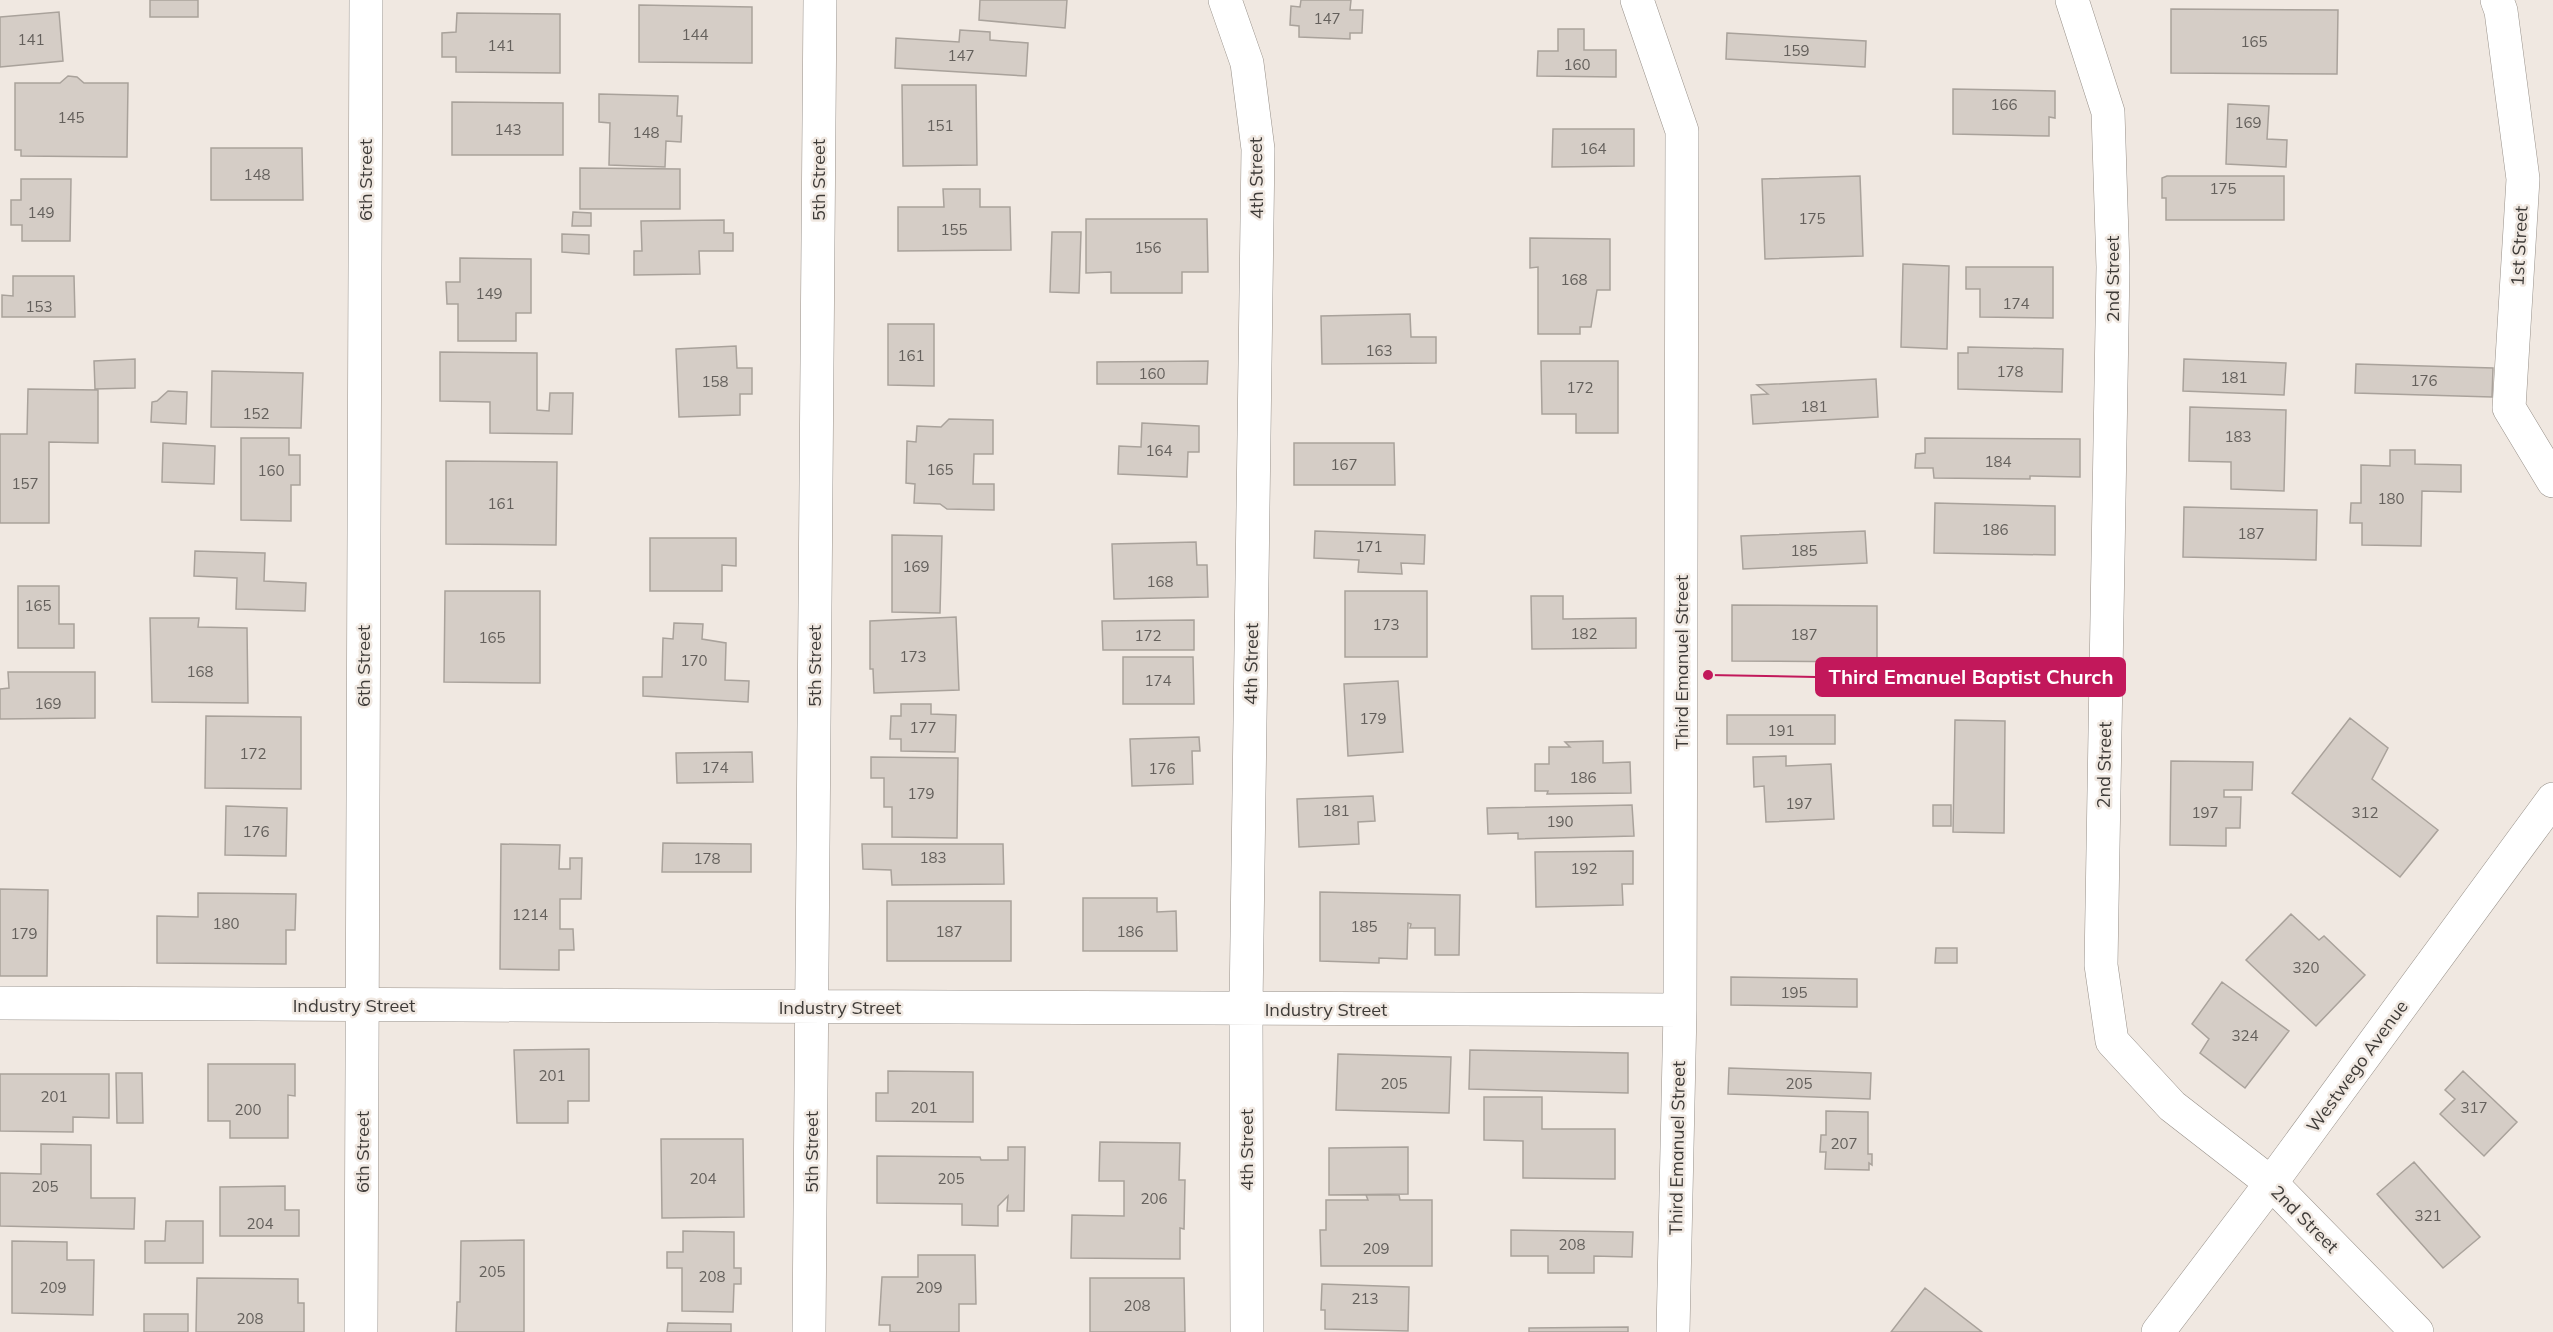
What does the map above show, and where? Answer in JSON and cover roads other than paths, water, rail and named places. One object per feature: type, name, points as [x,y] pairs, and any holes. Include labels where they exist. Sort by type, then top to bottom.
[{"type":"street","name":"6th Street","points":[[361,1332],[366,0]]},
{"type":"street","name":"5th Street","points":[[810,1332],[820,0]]},
{"type":"street","name":"4th Street","points":[[1225,0],[1247,63],[1257,149],[1246,1008],[1247,1332]]},
{"type":"street","name":"Third Emanuel Street","points":[[1637,0],[1682,131],[1680,1010],[1673,1332]]},
{"type":"street","name":"2nd Street","points":[[2072,0],[2108,112],[2113,267],[2101,965],[2112,1041],[2172,1106],[2271,1183],[2417,1332]]},
{"type":"street","name":"1st Street","points":[[2497,0],[2501,11],[2523,179],[2509,408],[2553,481]]},
{"type":"street","name":"Westwego Avenue","points":[[2158,1332],[2271,1183],[2553,799]]},
{"type":"street","name":"Industry Street","points":[[0,1004],[1680,1010]]},
{"type":"place","name":"Third Emanuel Baptist Church","points":[[1708,675]]}]
